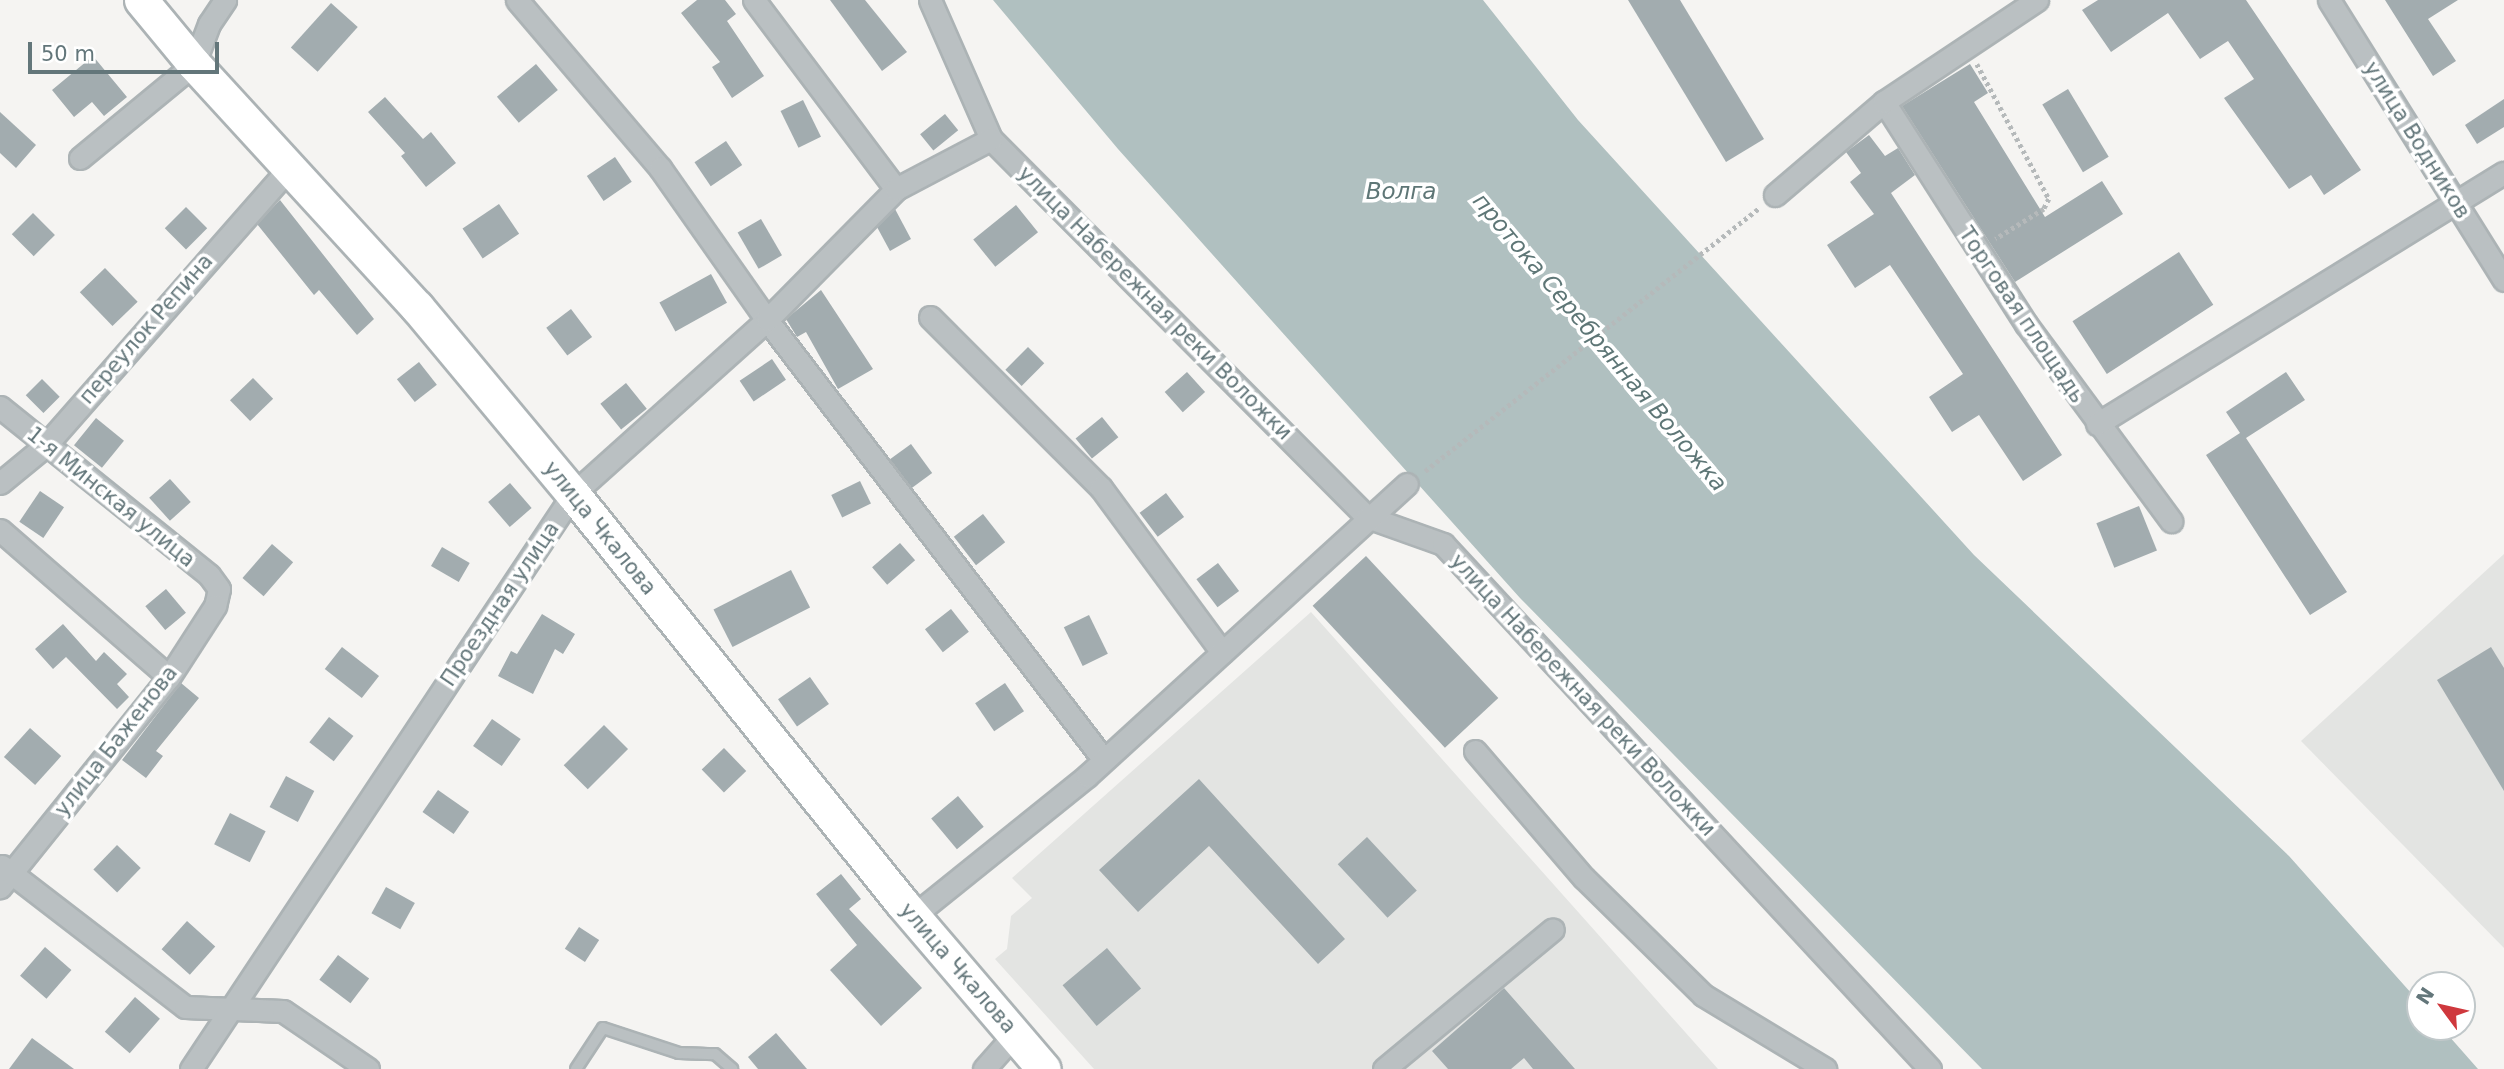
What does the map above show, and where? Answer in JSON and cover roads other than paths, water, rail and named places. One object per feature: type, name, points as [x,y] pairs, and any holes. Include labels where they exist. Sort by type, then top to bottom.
[{"type":"main road","name":"улица Чкалова","points":[[141,0],[288,169],[416,307],[573,494],[913,916],[1044,1069]]},
{"type":"street","points":[[80,158],[194,64],[225,0]]},
{"type":"street","points":[[517,0],[660,169],[767,320],[1104,760]]},
{"type":"street","points":[[754,0],[896,189]]},
{"type":"street","name":"улица Набережная реки Воложки","points":[[930,0],[991,139],[1367,517],[1443,544],[1930,1069]]},
{"type":"street","points":[[1774,195],[1884,102],[1965,44],[2037,0]]},
{"type":"street","name":"улица Водников","points":[[2329,0],[2504,280]]},
{"type":"street","name":"Торговая площадь","points":[[1884,102],[1977,251],[2098,424],[2171,521]]},
{"type":"street","name":"Проездная улица","points":[[191,1069],[229,1008],[573,494],[767,320],[896,189],[991,139]]},
{"type":"street","name":"переулок Репина","points":[[0,483],[45,446],[288,169]]},
{"type":"street","points":[[2098,424],[2504,173]]},
{"type":"street","points":[[930,317],[1101,488],[1222,652]]},
{"type":"street","name":"1-я Минская улица","points":[[0,407],[45,446],[209,575],[219,589]]},
{"type":"street","points":[[913,916],[1104,760],[1367,517],[1408,484]]},
{"type":"street","points":[[0,530],[169,677]]},
{"type":"street","name":"улица Баженова","points":[[4,875],[169,677],[215,606],[219,589]]},
{"type":"street","points":[[1475,751],[1584,878],[1703,995],[1825,1069]]},
{"type":"street","points":[[4,875],[185,1007],[283,1010],[368,1069]]},
{"type":"street","points":[[1384,1069],[1553,929]]},
{"type":"street","points":[[984,1069],[1015,1034]]},
{"type":"lane","points":[[576,1069],[603,1028],[680,1053],[715,1054],[732,1069]]},
{"type":"water","name":"Волга","points":[[993,0],[1483,0],[1578,120],[1974,555],[2289,856],[2406,987],[2406,1041],[2453,1041],[2478,1069],[1982,1069],[1520,598],[1118,149]]},
{"type":"water label","name":"протока Серебрянная Воложка","points":[[1600,342]]}]
